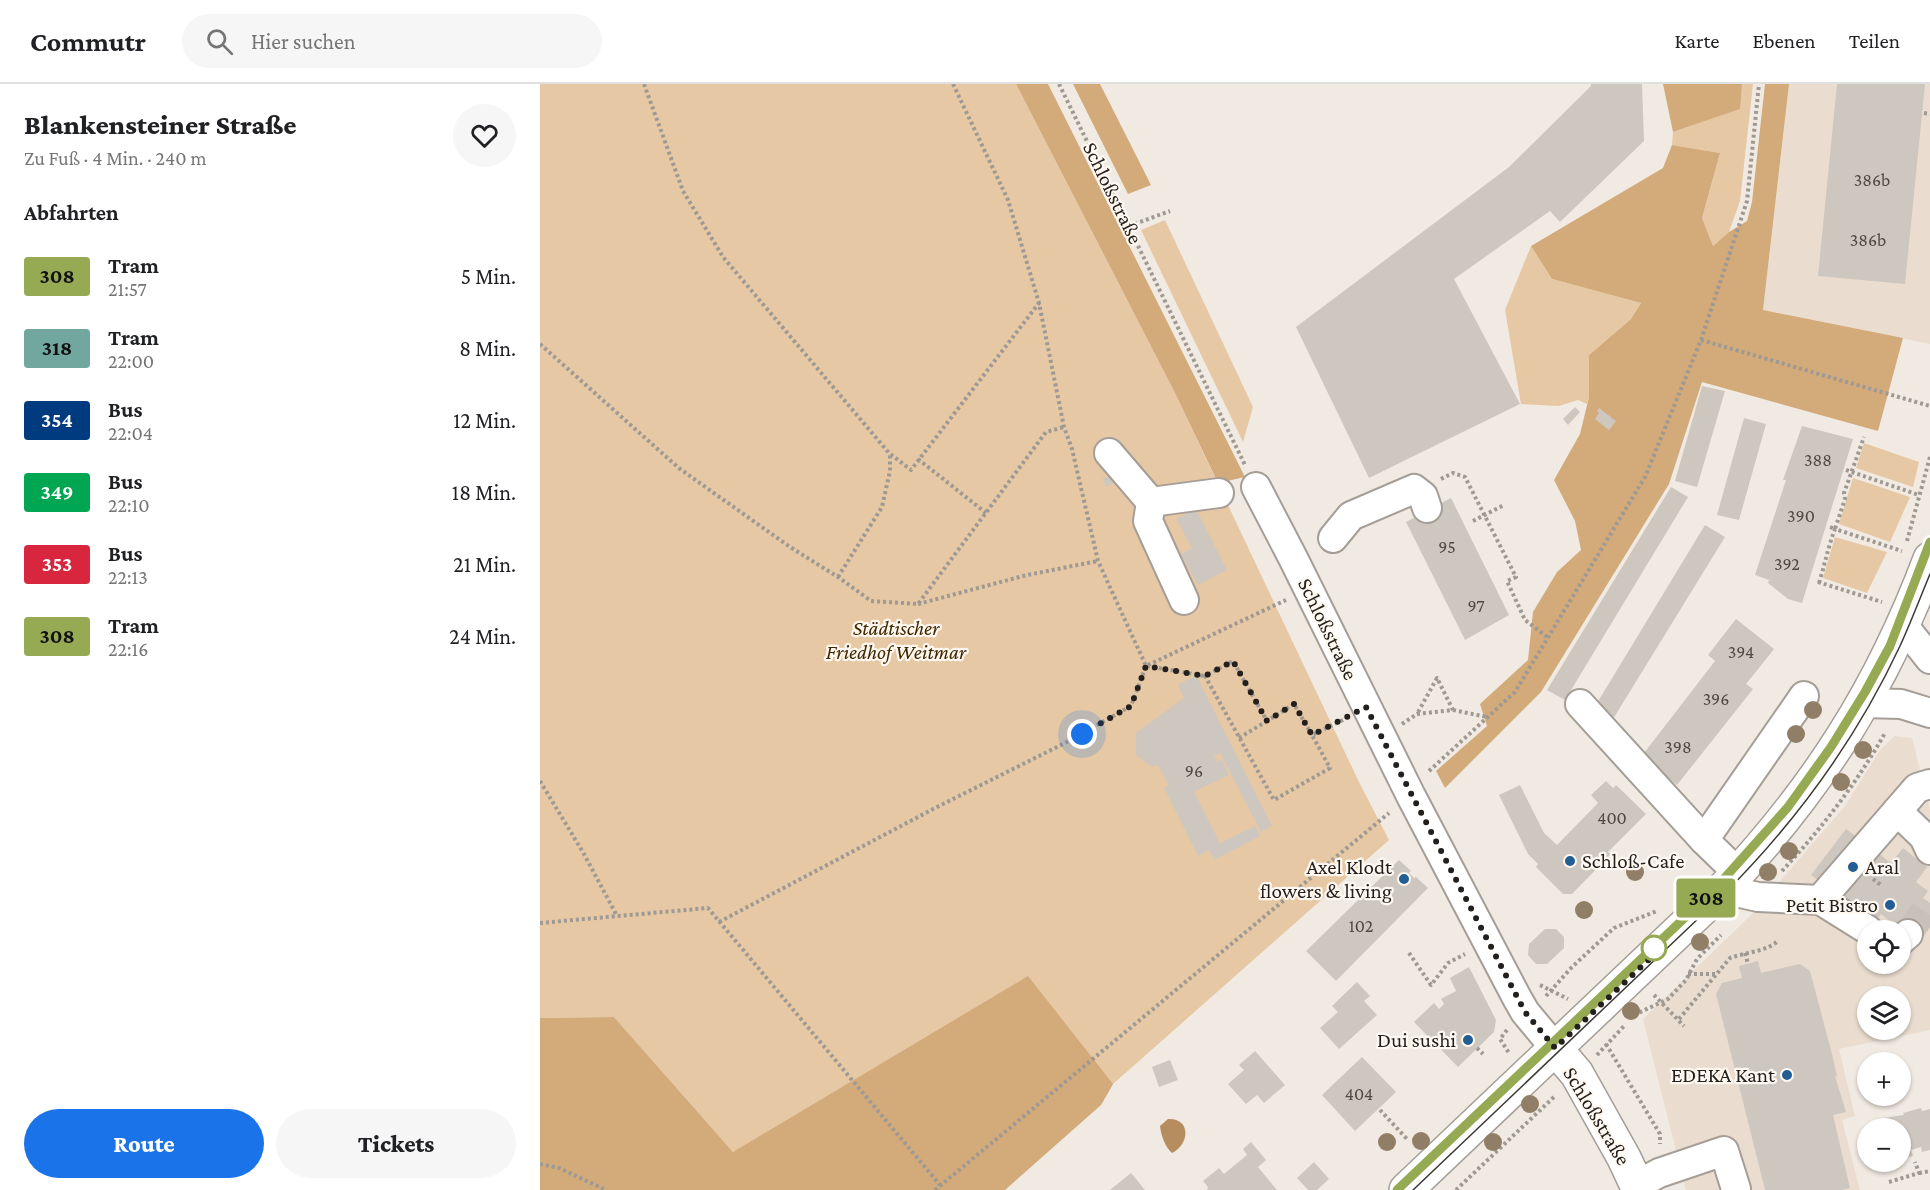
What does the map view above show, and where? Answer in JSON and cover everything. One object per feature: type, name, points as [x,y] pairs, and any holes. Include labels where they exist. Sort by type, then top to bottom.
[{"type":"main road","points":[[1406,1190],[1730,881],[1766,842],[1821,772],[1887,662],[1894,613],[1916,555]]},
{"type":"main road","name":"Schloßstraße","points":[[1555,1048],[1577,1074],[1624,1158],[1645,1183]]},
{"type":"street","points":[[1109,453],[1151,502],[1148,521],[1184,600]]},
{"type":"street","name":"Schloßstraße","points":[[1256,487],[1411,796],[1525,1012],[1555,1048]]},
{"type":"street","points":[[1333,538],[1351,516],[1414,489],[1423,495],[1427,508]]},
{"type":"street","points":[[1151,502],[1219,493]]},
{"type":"street","points":[[1894,613],[1930,659]]},
{"type":"street","points":[[1704,840],[1804,696]]},
{"type":"street","points":[[1864,703],[1901,704],[1930,713]]},
{"type":"street","points":[[1580,705],[1704,840],[1730,881],[1758,897],[1820,903],[1857,924]]},
{"type":"street","points":[[1820,903],[1859,830],[1889,819],[1917,788],[1930,784]]},
{"type":"street","points":[[1820,903],[1884,851],[1889,819]]},
{"type":"street","points":[[1889,819],[1927,843]]},
{"type":"street","points":[[1645,1183],[1724,1151],[1736,1189]]},
{"type":"path","points":[[644,84],[683,191],[723,257],[890,453],[911,470],[1039,303]]},
{"type":"path","points":[[952,84],[1008,200],[1039,303],[1064,427],[1072,449],[1098,561],[1146,666]]},
{"type":"path","name":"Schloßstraße","points":[[1059,84],[1256,487]]},
{"type":"path","points":[[935,1190],[1411,796],[1426,774],[1515,692],[1645,477],[1701,340],[1747,201],[1759,84]]},
{"type":"path","points":[[1924,113],[1930,114]]},
{"type":"path","points":[[1130,226],[1170,211]]},
{"type":"path","points":[[1701,340],[1930,406]]},
{"type":"path","points":[[540,344],[680,469],[871,601],[918,604],[1027,575],[1098,561]]},
{"type":"path","points":[[918,604],[1046,432],[1064,427]]},
{"type":"path","points":[[1864,437],[1844,493],[1845,499],[1832,528],[1827,549],[1828,557],[1818,582],[1894,613]]},
{"type":"path","points":[[838,577],[882,507],[890,471],[890,453]]},
{"type":"path","points":[[918,459],[986,513]]},
{"type":"path","points":[[1846,470],[1919,495]]},
{"type":"path","points":[[1435,482],[1453,473],[1466,477],[1516,578],[1505,582],[1525,620],[1548,637]]},
{"type":"path","points":[[1473,521],[1504,505]]},
{"type":"path","points":[[1832,528],[1916,555]]},
{"type":"path","points":[[719,922],[937,807],[1065,743],[1131,706],[1146,666],[1308,590]]},
{"type":"path","points":[[1146,666],[1205,676],[1233,661],[1267,721]]},
{"type":"path","points":[[1205,676],[1239,738],[1274,800],[1330,768],[1294,704],[1239,738]]},
{"type":"path","points":[[1418,714],[1437,678],[1453,710]]},
{"type":"path","points":[[1312,735],[1366,707]]},
{"type":"path","points":[[1402,724],[1418,714],[1453,710],[1487,717]]},
{"type":"path","points":[[540,781],[584,854],[617,916]]},
{"type":"path","points":[[540,923],[708,908],[940,1185]]},
{"type":"path","points":[[1645,1183],[1660,1134],[1607,1045],[1636,1014],[1663,1003],[1686,980],[1697,959],[1725,930]]},
{"type":"path","points":[[1409,953],[1431,985],[1448,963],[1488,942]]},
{"type":"path","points":[[1679,1019],[1730,958],[1771,947],[1778,942]]},
{"type":"path","points":[[1745,953],[1748,964]]},
{"type":"path","points":[[1688,974],[1717,974]]},
{"type":"path","points":[[1540,984],[1564,996]]},
{"type":"path","points":[[1654,995],[1684,1026]]},
{"type":"path","points":[[1500,1039],[1507,1050]]},
{"type":"path","points":[[1477,1048],[1483,1054]]},
{"type":"path","points":[[1455,1190],[1559,1092]]},
{"type":"path","points":[[1380,1110],[1407,1139]]},
{"type":"path","points":[[1915,1162],[1919,1173]]},
{"type":"path","points":[[540,1164],[559,1168],[606,1190]]},
{"type":"path","points":[[1889,1182],[1930,1170]]},
{"type":"shaded area","points":[[1016,84],[1048,84],[1245,477],[1218,483],[1174,391]]},
{"type":"shaded area","points":[[1073,84],[1100,84],[1151,185],[1128,194]]},
{"type":"shaded area","points":[[1663,84],[1742,84],[1740,109],[1673,132]]},
{"type":"shaded area","points":[[1765,84],[1789,84],[1763,310],[1903,338],[1878,431],[1702,382],[1669,484],[1541,692],[1445,788],[1436,771],[1487,726],[1480,704],[1528,660],[1533,612],[1557,572],[1581,550],[1575,521],[1554,480],[1580,434],[1589,397],[1589,355],[1631,319],[1641,303],[1552,279],[1531,246],[1663,168],[1672,145],[1720,153],[1702,218],[1713,246],[1729,232],[1747,221],[1752,202]]},
{"type":"shaded area","points":[[1789,84],[1930,84],[1930,344],[1763,310]]},
{"type":"shaded area","points":[[1895,736],[1912,738],[1930,810],[1930,1030],[1911,1034],[1911,986],[1857,986],[1857,1040],[1882,1040],[1839,1049],[1855,1116],[1842,1120],[1860,1190],[1686,1190],[1643,1019],[1750,916],[1845,806],[1880,750]]},
{"type":"shaded area","points":[[1028,976],[1113,1084],[1101,1105],[1005,1190],[540,1190],[540,1018],[614,1017],[733,1152]]},
{"type":"shaded area","points":[[1168,1119],[1181,1123],[1185,1132],[1182,1144],[1172,1153],[1167,1148],[1160,1126]]},
{"type":"green space","name":"Städtischer Friedhof Weitmar","points":[[540,84],[1016,84],[1174,391],[1359,782],[1389,840],[1113,1084],[1101,1105],[733,1152],[614,1017],[540,1018]]},
{"type":"green space","points":[[1742,84],[1753,84],[1740,201],[1729,232],[1713,246],[1702,218],[1720,153],[1672,145],[1673,132],[1739,109]]},
{"type":"green space","points":[[1165,220],[1253,407],[1243,442],[1141,230]]},
{"type":"green space","points":[[1531,246],[1552,279],[1641,303],[1631,319],[1589,355],[1587,404],[1578,400],[1559,406],[1521,404],[1505,310]]},
{"type":"green space","points":[[1864,443],[1919,462],[1913,487],[1856,468]]},
{"type":"green space","points":[[1853,478],[1910,497],[1890,542],[1839,524]]},
{"type":"green space","points":[[1835,537],[1887,552],[1867,593],[1823,578]]},
{"type":"building","points":[[1591,84],[1642,84],[1644,141],[1560,222],[1550,211],[1454,279],[1520,404],[1369,478],[1296,327],[1509,167]]},
{"type":"building","points":[[1837,84],[1925,84],[1905,284],[1818,276]]},
{"type":"building","points":[[1702,386],[1725,391],[1697,487],[1675,481]]},
{"type":"building","points":[[1575,407],[1580,412],[1568,425],[1563,419]]},
{"type":"building","points":[[1599,408],[1616,421],[1609,430],[1595,419]]},
{"type":"building","points":[[1744,418],[1766,424],[1739,520],[1717,515]]},
{"type":"building","points":[[1802,426],[1853,439],[1802,603],[1788,599],[1768,583],[1769,580],[1755,575],[1786,480],[1783,480]]},
{"type":"building","points":[[1111,475],[1114,483],[1106,487],[1102,479]]},
{"type":"building","points":[[1671,487],[1688,497],[1565,700],[1547,690]]},
{"type":"building","points":[[1451,498],[1509,615],[1465,640],[1406,522]]},
{"type":"building","points":[[1196,509],[1227,570],[1198,585],[1181,554],[1192,548],[1176,519]]},
{"type":"building","points":[[1705,525],[1725,537],[1613,719],[1594,708]]},
{"type":"building","points":[[1736,619],[1774,649],[1746,684],[1753,689],[1677,785],[1641,757],[1715,661],[1708,655]]},
{"type":"building","points":[[1196,675],[1272,826],[1261,832],[1220,753],[1214,756],[1217,762],[1222,759],[1229,775],[1194,792],[1220,843],[1255,826],[1260,836],[1214,860],[1209,850],[1198,856],[1164,788],[1169,786],[1158,765],[1152,767],[1136,755],[1136,733],[1184,698],[1178,685]]},
{"type":"building","points":[[1606,781],[1613,788],[1616,785],[1646,814],[1608,852],[1611,854],[1572,894],[1563,894],[1536,867],[1538,864],[1528,854],[1499,795],[1520,785],[1544,833],[1557,845],[1598,803],[1591,795]]},
{"type":"building","points":[[1846,829],[1891,863],[1903,848],[1927,867],[1916,882],[1928,891],[1923,898],[1930,903],[1930,918],[1914,939],[1911,937],[1911,920],[1889,920],[1881,914],[1877,920],[1871,920],[1811,875]]},
{"type":"building","points":[[1399,860],[1411,871],[1409,873],[1414,878],[1416,877],[1428,888],[1336,981],[1306,951]]},
{"type":"building","points":[[1545,929],[1556,929],[1564,937],[1564,948],[1547,964],[1536,964],[1528,955],[1529,944]]},
{"type":"building","name":"EDEKA Kant","points":[[1758,961],[1761,973],[1800,964],[1810,971],[1846,1112],[1833,1115],[1850,1188],[1842,1190],[1765,1190],[1716,994],[1722,983],[1742,978],[1739,966]]},
{"type":"building","points":[[1469,967],[1496,1020],[1494,1032],[1458,1067],[1414,1022],[1434,1003],[1439,1009],[1444,1004],[1441,999],[1456,991],[1450,978]]},
{"type":"building","points":[[1357,982],[1370,996],[1364,1001],[1377,1015],[1339,1049],[1320,1028],[1338,1012],[1332,1006]]},
{"type":"building","points":[[1255,1051],[1285,1085],[1264,1103],[1257,1095],[1246,1104],[1228,1084],[1244,1070],[1239,1065]]},
{"type":"building","points":[[1362,1057],[1396,1092],[1355,1131],[1322,1095]]},
{"type":"building","points":[[1170,1060],[1178,1080],[1159,1087],[1152,1067]]},
{"type":"building","points":[[1921,1108],[1922,1111],[1930,1109],[1930,1150],[1922,1152],[1921,1147],[1911,1150],[1911,1118],[1883,1118],[1904,1115],[1903,1113]]},
{"type":"building","points":[[1251,1142],[1266,1160],[1258,1167],[1277,1190],[1207,1190],[1208,1187],[1203,1181],[1219,1168],[1224,1174],[1247,1155],[1243,1149]]},
{"type":"building","points":[[1314,1162],[1329,1179],[1317,1190],[1308,1190],[1297,1178]]},
{"type":"building","points":[[1131,1173],[1145,1190],[1110,1190]]},
{"type":"tunnel","points":[[1911,930],[1930,903]]},
{"type":"tram line","points":[[1397,1190],[1713,891],[1788,806],[1852,714],[1889,648],[1930,542]]},
{"type":"tram line","name":"308","points":[[1397,1190],[1713,891],[1788,807],[1831,747],[1890,646],[1930,542]]},
{"type":"tram line","points":[[1413,1190],[1723,895],[1775,839],[1822,778],[1864,714],[1900,646],[1930,574]]},
{"type":"place","name":"Schloß-Cafe","points":[[1570,861]]},
{"type":"place","name":"Aral","points":[[1853,867]]},
{"type":"place","name":"Axel Klodt flowers & living","points":[[1404,879]]},
{"type":"place","name":"Petit Bistro","points":[[1890,905]]},
{"type":"place","name":"Dui sushi","points":[[1468,1040]]},
{"type":"place","name":"EDEKA Kant","points":[[1787,1075]]},
{"type":"route","points":[[1082,734],[1131,706],[1146,666],[1205,676],[1233,661],[1267,721],[1294,704],[1312,735],[1366,707],[1525,1012],[1555,1048],[1658,951],[1654,948]]}]
